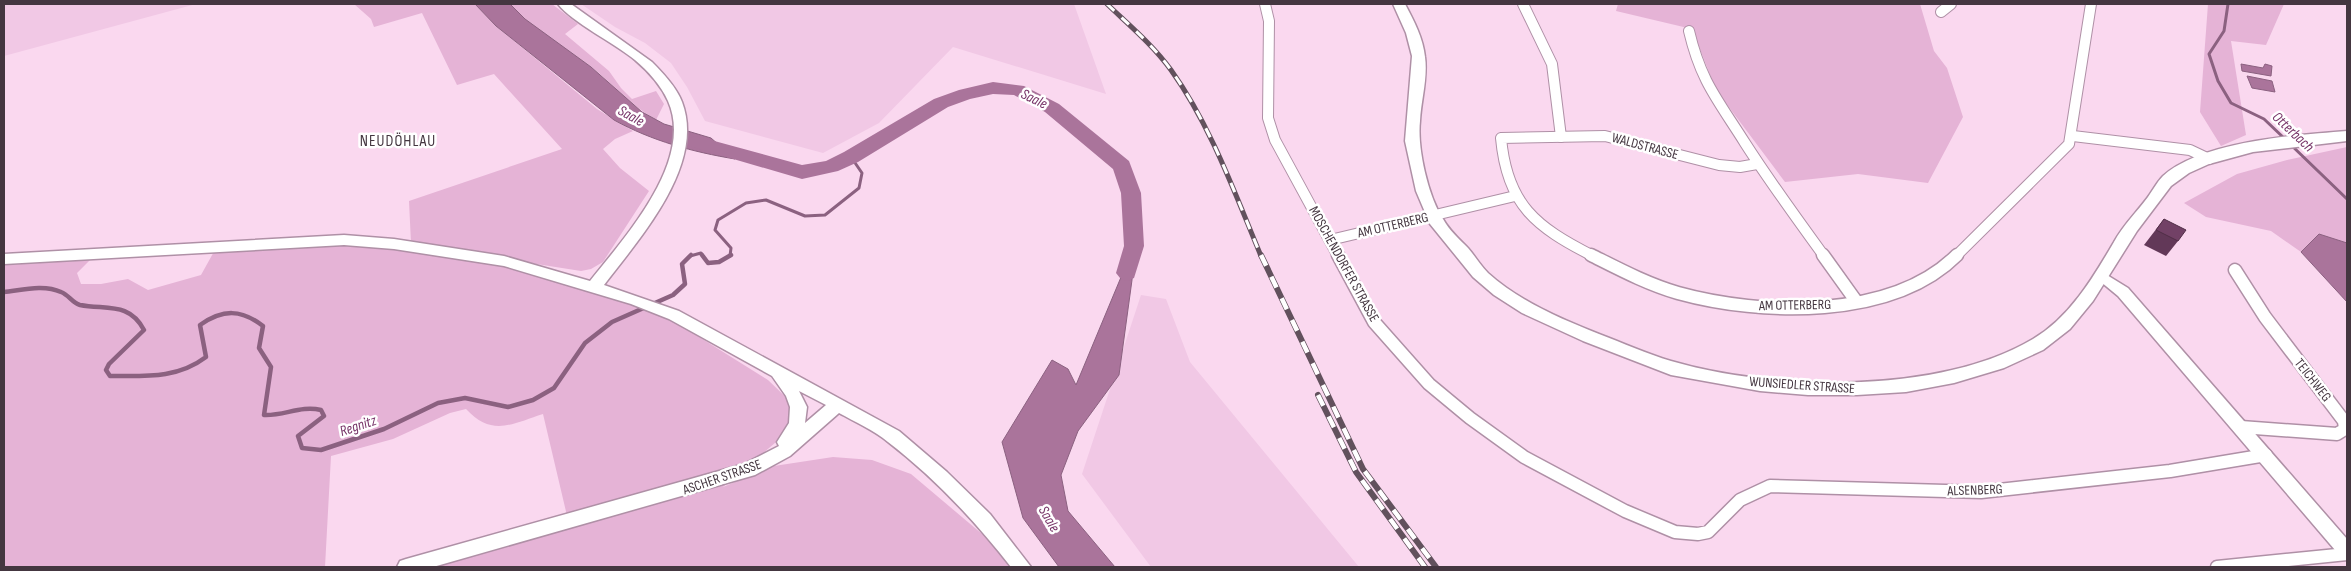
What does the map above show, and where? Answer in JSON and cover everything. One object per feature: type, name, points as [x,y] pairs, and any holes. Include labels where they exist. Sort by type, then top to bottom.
[{"type":"main road","name":"WUNSIEDLER STRASSE","points":[[1398,4],[1414,34],[1419,63],[1412,143],[1433,216],[1483,278],[1519,304],[1569,329],[1670,367],[1730,380],[1867,389],[1913,384],[1963,374],[2012,357],[2039,344],[2066,321],[2102,277],[2124,238],[2168,180],[2188,167],[2209,159],[2263,145],[2299,139],[2347,136]]},
{"type":"street","points":[[564,4],[650,67],[668,87],[680,110],[681,145],[674,166],[640,224],[594,287]]},
{"type":"street","name":"MOSCHENDORFER STRASSE","points":[[1265,4],[1269,21],[1268,118],[1275,140],[1374,322],[1429,384],[1470,418],[1524,457],[1625,511],[1675,532],[1698,534]]},
{"type":"street","points":[[1523,4],[1552,64],[1561,137]]},
{"type":"street","points":[[1530,16],[1534,4]]},
{"type":"street","points":[[1941,12],[1951,4]]},
{"type":"street","points":[[2091,4],[2087,38],[2073,108],[2073,136],[2182,148],[2209,159]]},
{"type":"street","points":[[1690,31],[1694,56],[1704,80],[1747,144],[1757,164],[1856,302]]},
{"type":"street","name":"WALDSTRASSE","points":[[1501,138],[1524,136],[1605,136],[1719,165],[1740,167],[1757,164]]},
{"type":"street","name":"AM OTTERBERG","points":[[1501,138],[1502,150],[1515,196],[1554,234],[1587,254],[1652,284],[1695,297],[1735,305],[1821,307],[1894,295],[1935,275],[2023,191],[2069,144],[2073,136]]},
{"type":"street","name":"AM OTTERBERG","points":[[1330,240],[1515,196]]},
{"type":"street","points":[[4,260],[344,240],[403,245],[504,261],[594,287],[636,300],[674,315],[774,368],[893,436],[942,478],[984,519],[1022,567]]},
{"type":"street","name":"TEICHWEG","points":[[2235,270],[2265,318],[2344,420],[2345,429],[2337,434],[2241,427]]},
{"type":"street","points":[[2102,277],[2123,292],[2266,455],[2347,552]]},
{"type":"street","points":[[748,470],[785,442],[797,427],[800,413],[797,400],[774,368]]},
{"type":"street","name":"ASCHER STRASSE","points":[[406,567],[748,470],[784,451],[838,404]]},
{"type":"street","name":"ALSENBERG","points":[[1698,534],[1708,532],[1716,526],[1730,508],[1740,500],[1770,486],[1981,492],[2170,471],[2266,455]]},
{"type":"street","points":[[2217,567],[2347,552]]},
{"type":"shaded area","points":[[4,4],[196,4],[4,56]]},
{"type":"shaded area","points":[[354,4],[475,4],[496,26],[597,109],[633,131],[615,139],[603,149],[620,168],[649,191],[603,262],[591,269],[581,271],[480,255],[664,315],[768,380],[795,406],[782,437],[723,487],[774,466],[833,457],[872,460],[911,474],[988,539],[1009,567],[399,567],[568,520],[543,414],[512,424],[494,426],[476,418],[466,409],[450,413],[393,439],[331,456],[325,567],[4,567],[4,265],[90,260],[77,273],[81,284],[101,284],[128,279],[148,290],[201,275],[216,248],[411,243],[409,201],[562,149],[494,74],[457,85],[422,13],[374,27],[371,19]]},
{"type":"shaded area","points":[[510,4],[552,4],[578,24],[565,34],[609,71],[621,88],[632,99],[656,91],[664,104],[656,120],[630,101],[590,66],[537,30]]},
{"type":"shaded area","points":[[581,4],[1074,4],[1106,94],[953,47],[879,123],[823,153],[705,121],[687,87],[671,63],[645,43],[615,27]]},
{"type":"shaded area","points":[[1618,4],[1920,4],[1934,51],[1947,68],[1963,117],[1928,183],[1858,174],[1785,182],[1716,90],[1692,29],[1616,11]]},
{"type":"shaded area","points":[[2208,4],[2284,4],[2266,45],[2231,41],[2246,135],[2221,146],[2200,112]]},
{"type":"shaded area","points":[[2347,147],[2347,243],[2319,235],[2301,252],[2271,231],[2206,217],[2184,203],[2237,174],[2287,160]]},
{"type":"shaded area","points":[[1141,295],[1166,299],[1190,362],[1359,567],[1151,567],[1082,474]]},
{"type":"water","points":[[475,4],[510,4],[525,19],[591,67],[642,112],[664,124],[711,138],[735,159],[673,145],[643,134],[614,120],[496,26]]},
{"type":"water","points":[[2241,64],[2263,68],[2265,64],[2272,66],[2271,76],[2242,71]]},
{"type":"water","points":[[2247,76],[2272,81],[2275,92],[2252,88]]},
{"type":"water","points":[[2319,234],[2347,243],[2347,302],[2301,252]]},
{"type":"water","points":[[1134,246],[1132,280],[1119,375],[1078,431],[1061,475],[1068,511],[1115,567],[1059,567],[1023,518],[1002,442],[1052,360],[1068,369],[1076,385]]},
{"type":"building","points":[[2164,219],[2186,230],[2178,241],[2156,230]]},
{"type":"waterway","name":"Otterbach","points":[[2228,4],[2224,31],[2209,54],[2218,81],[2231,103],[2264,119],[2285,139]]},
{"type":"waterway","name":"Saale","points":[[696,142],[802,172],[831,166],[851,157],[941,103],[965,94],[993,88],[1018,90],[1052,108],[1122,166],[1131,193],[1134,246],[1127,273]]},
{"type":"waterway","name":"Otterbach","points":[[2290,144],[2347,199]]},
{"type":"waterway","name":"Regnitz","points":[[730,256],[731,248],[715,230],[718,220],[746,203],[766,200],[805,216],[825,215],[859,188],[862,173],[851,157]]},
{"type":"waterway","name":"Regnitz","points":[[690,256],[701,253],[703,256]]},
{"type":"waterway","name":"Regnitz","points":[[702,255],[708,263],[719,262],[730,256]]},
{"type":"waterway","name":"Regnitz","points":[[4,292],[47,288],[64,293],[80,305],[116,309],[131,315],[144,330],[109,364],[106,370],[110,376],[160,375],[184,369],[206,357],[200,325],[216,316],[224,314],[232,313],[247,316],[263,326],[259,348],[271,367],[264,415],[306,409],[321,410],[324,416],[298,436],[302,448],[321,450],[384,429],[438,403],[465,398],[508,407],[533,400],[554,388],[585,343],[612,322],[673,295],[685,284],[682,264],[690,256]]},
{"type":"railway","points":[[1107,4],[1156,52],[1171,70],[1185,92],[1210,137],[1261,256]]},
{"type":"railway","points":[[1261,255],[1363,469],[1436,567]]},
{"type":"railway","points":[[1318,395],[1356,472],[1425,567]]},
{"type":"district","name":"NEUDÖHLAU","points":[[398,141]]}]
